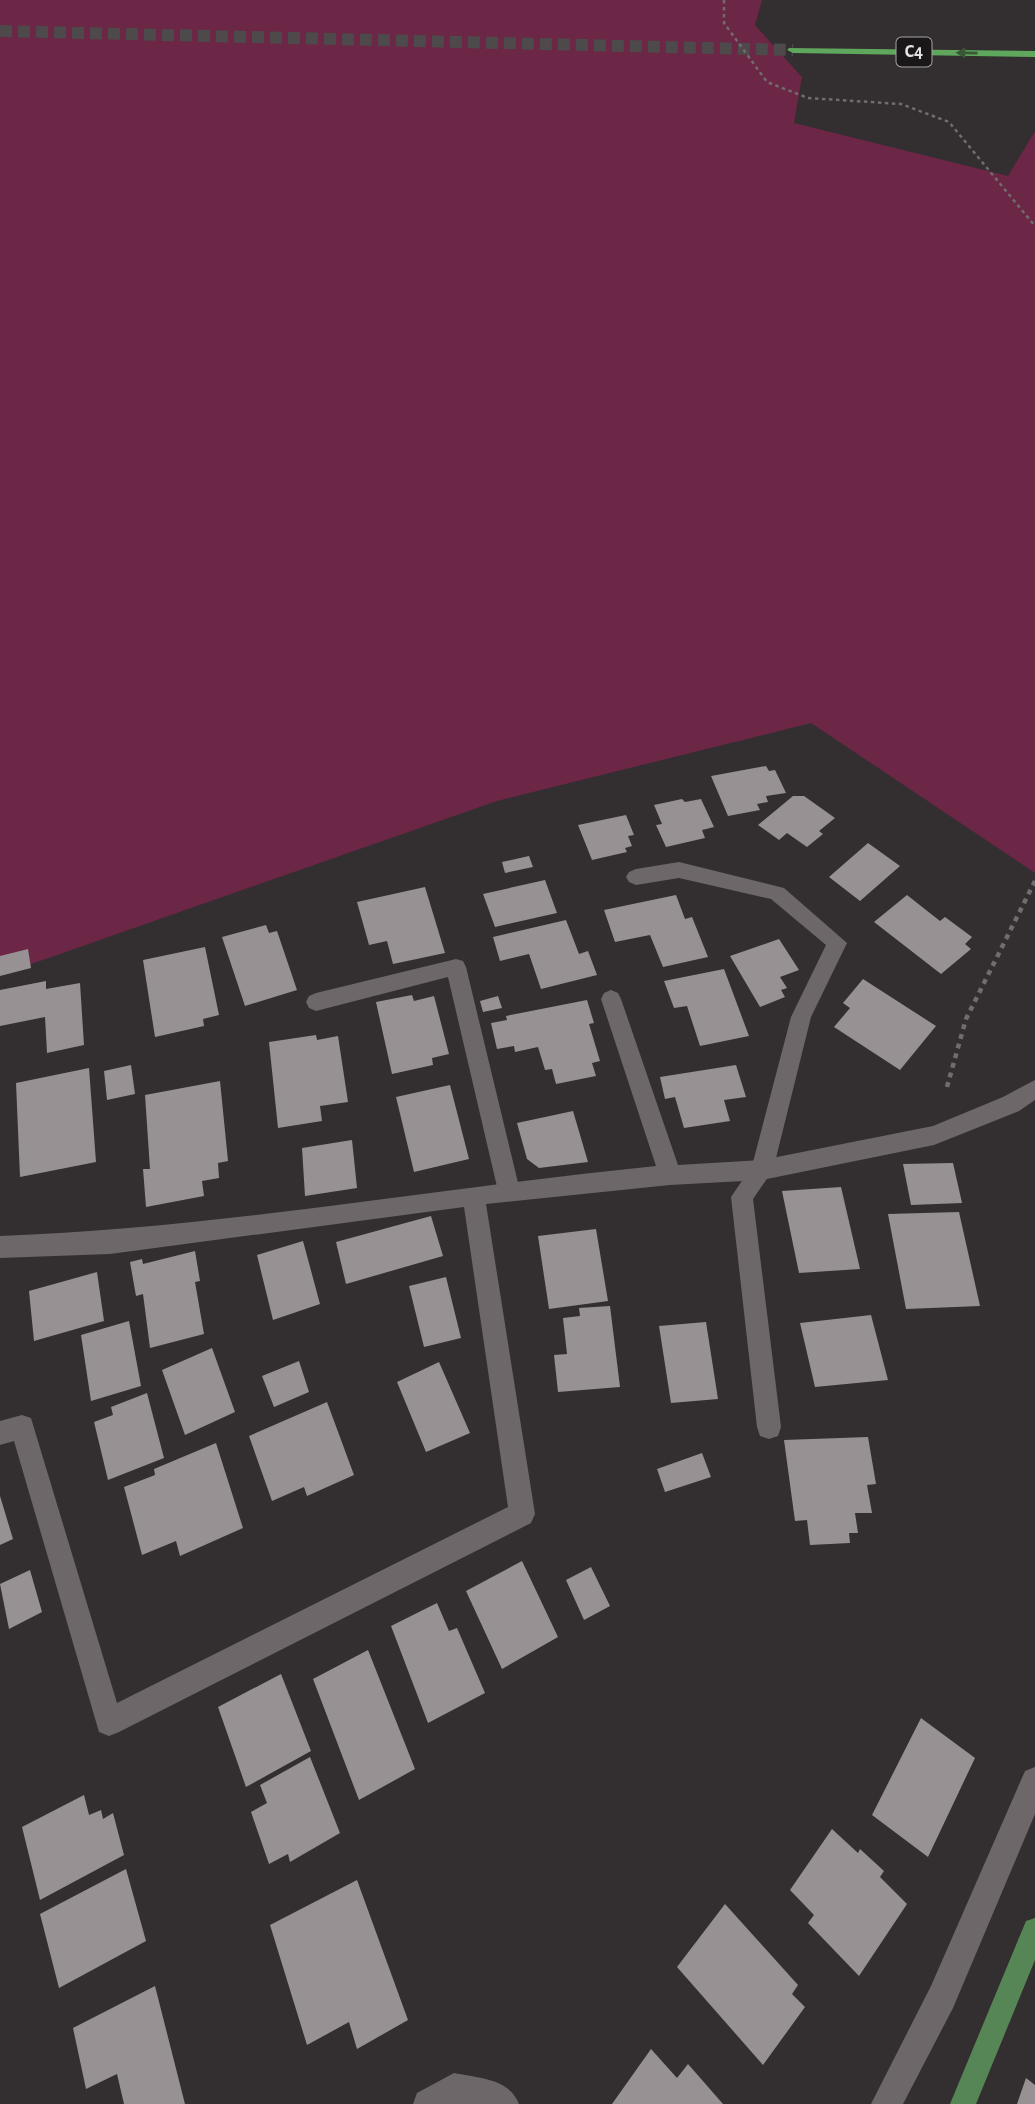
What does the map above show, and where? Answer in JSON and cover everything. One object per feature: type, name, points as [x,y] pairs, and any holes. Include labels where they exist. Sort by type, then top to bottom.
[{"type":"highway","name":"C4","points":[[793,50],[1035,54]]},
{"type":"street","points":[[636,877],[680,870],[777,893],[837,943],[802,1017],[762,1170],[742,1197],[768,1427]]},
{"type":"street","points":[[316,1002],[456,967],[509,1191]]},
{"type":"street","points":[[611,999],[670,1175]]},
{"type":"street","points":[[0,1247],[110,1243],[509,1191],[670,1175],[762,1170],[933,1135],[1011,1104],[1035,1089]]},
{"type":"street","points":[[0,1433],[22,1427],[109,1722],[522,1514],[474,1197]]},
{"type":"street","points":[[886,2104],[942,1997],[1035,1781]]},
{"type":"street","points":[[428,2104],[454,2088],[493,2096],[504,2104]]},
{"type":"path","points":[[724,0],[724,23],[767,82],[808,98],[901,104],[949,122],[1035,226]]},
{"type":"path","points":[[933,1135],[966,1019],[1035,881]]},
{"type":"shaded area","points":[[0,0],[762,0],[755,25],[802,77],[794,123],[1008,176],[1035,131],[1035,873],[811,723],[497,801],[0,975]]},
{"type":"building","points":[[766,766],[769,771],[775,770],[786,793],[766,796],[768,802],[757,804],[760,810],[728,816],[711,776]]},
{"type":"building","points":[[793,796],[804,796],[835,818],[819,831],[823,834],[807,847],[787,833],[779,840],[758,825]]},
{"type":"building","points":[[682,799],[685,802],[701,799],[714,827],[702,830],[705,838],[666,847],[656,825],[662,824],[654,805]]},
{"type":"building","points":[[626,815],[634,835],[628,836],[632,846],[625,848],[627,852],[592,860],[578,825]]},
{"type":"building","points":[[868,843],[900,866],[860,901],[829,877]]},
{"type":"building","points":[[529,856],[533,867],[505,873],[502,862]]},
{"type":"building","points":[[545,880],[557,913],[495,927],[483,894]]},
{"type":"building","points":[[425,887],[445,953],[393,964],[387,941],[369,945],[357,902]]},
{"type":"building","points":[[676,895],[685,919],[692,917],[708,957],[663,967],[650,935],[615,942],[604,910]]},
{"type":"building","points":[[907,895],[940,921],[945,917],[972,937],[965,944],[971,949],[941,974],[874,922]]},
{"type":"building","points":[[566,920],[579,954],[588,951],[597,975],[541,989],[529,954],[500,961],[493,937]]},
{"type":"building","points":[[266,925],[269,933],[277,931],[297,990],[245,1006],[222,937]]},
{"type":"building","points":[[779,939],[799,970],[780,977],[787,988],[781,990],[785,997],[760,1007],[730,956]]},
{"type":"building","points":[[205,947],[219,1015],[203,1019],[204,1026],[155,1037],[143,960]]},
{"type":"building","points":[[28,949],[31,968],[0,976],[0,956]]},
{"type":"building","points":[[724,969],[749,1036],[700,1046],[687,1006],[674,1008],[664,981]]},
{"type":"building","points":[[863,979],[936,1026],[900,1070],[834,1027],[850,1008],[843,1003]]},
{"type":"building","points":[[46,981],[46,989],[80,983],[84,1045],[47,1053],[45,1017],[0,1026],[0,990]]},
{"type":"building","points":[[412,995],[414,1001],[434,996],[449,1054],[432,1058],[433,1065],[392,1074],[376,1002]]},
{"type":"building","points":[[498,996],[502,1008],[483,1012],[480,1001]]},
{"type":"building","points":[[587,1000],[594,1023],[589,1024],[600,1061],[592,1063],[596,1076],[556,1084],[552,1069],[545,1070],[538,1047],[515,1052],[514,1046],[497,1049],[491,1023],[507,1020],[506,1016]]},
{"type":"building","points":[[316,1035],[317,1040],[338,1036],[348,1102],[320,1106],[322,1121],[278,1128],[269,1042]]},
{"type":"building","points":[[131,1065],[135,1094],[107,1100],[104,1071]]},
{"type":"building","points":[[736,1065],[746,1097],[724,1100],[730,1121],[684,1128],[675,1097],[665,1099],[660,1077]]},
{"type":"building","points":[[89,1068],[96,1162],[20,1177],[16,1083]]},
{"type":"building","points":[[220,1081],[228,1161],[218,1163],[219,1178],[202,1181],[204,1196],[146,1207],[143,1169],[150,1169],[145,1095]]},
{"type":"building","points":[[450,1085],[469,1159],[414,1172],[396,1097]]},
{"type":"building","points":[[573,1111],[588,1162],[539,1168],[527,1159],[517,1123]]},
{"type":"building","points":[[352,1140],[357,1188],[305,1196],[302,1148]]},
{"type":"building","points":[[953,1163],[962,1203],[911,1205],[903,1164]]},
{"type":"building","points":[[841,1187],[860,1269],[799,1273],[782,1191]]},
{"type":"building","points":[[959,1212],[980,1306],[906,1309],[888,1214]]},
{"type":"building","points":[[431,1216],[443,1256],[346,1284],[336,1242]]},
{"type":"building","points":[[596,1229],[608,1301],[549,1309],[538,1236]]},
{"type":"building","points":[[303,1241],[320,1304],[273,1320],[257,1255]]},
{"type":"building","points":[[195,1251],[200,1281],[195,1282],[204,1334],[150,1348],[143,1294],[136,1296],[130,1262],[142,1259],[143,1264]]},
{"type":"building","points":[[97,1272],[104,1321],[34,1341],[29,1291]]},
{"type":"building","points":[[446,1277],[461,1338],[424,1347],[409,1286]]},
{"type":"building","points":[[610,1306],[620,1387],[558,1392],[554,1355],[567,1354],[563,1318],[580,1316],[579,1308]]},
{"type":"building","points":[[871,1315],[888,1380],[815,1387],[800,1323]]},
{"type":"building","points":[[129,1321],[141,1386],[91,1401],[81,1335]]},
{"type":"building","points":[[706,1322],[718,1399],[671,1403],[659,1326]]},
{"type":"building","points":[[212,1348],[235,1412],[185,1435],[162,1370]]},
{"type":"building","points":[[299,1361],[309,1392],[274,1407],[262,1376]]},
{"type":"building","points":[[439,1362],[470,1433],[426,1452],[397,1382]]},
{"type":"building","points":[[147,1393],[164,1458],[108,1480],[94,1422],[113,1415],[111,1407]]},
{"type":"building","points":[[327,1402],[354,1475],[307,1496],[304,1487],[272,1501],[249,1436]]},
{"type":"building","points":[[868,1437],[876,1484],[867,1485],[872,1513],[855,1513],[858,1533],[849,1533],[850,1543],[810,1545],[807,1520],[795,1521],[784,1440]]},
{"type":"building","points":[[216,1443],[243,1528],[180,1556],[176,1541],[142,1555],[124,1487],[155,1475],[154,1469]]},
{"type":"building","points":[[702,1453],[711,1477],[665,1492],[657,1469]]},
{"type":"building","points":[[0,1496],[13,1539],[0,1545]]},
{"type":"building","points":[[522,1561],[558,1637],[502,1669],[466,1591]]},
{"type":"building","points":[[591,1567],[610,1606],[584,1620],[566,1580]]},
{"type":"building","points":[[30,1570],[42,1612],[9,1629],[0,1584]]},
{"type":"building","points":[[437,1603],[449,1631],[457,1628],[485,1693],[428,1723],[391,1626]]},
{"type":"building","points":[[368,1650],[415,1769],[359,1800],[313,1679]]},
{"type":"building","points":[[281,1674],[311,1751],[246,1787],[218,1707]]},
{"type":"building","points":[[921,1718],[975,1758],[928,1857],[872,1815]]},
{"type":"building","points":[[310,1757],[340,1833],[290,1862],[288,1854],[269,1864],[251,1812],[267,1803],[260,1785]]},
{"type":"building","points":[[84,1795],[89,1815],[101,1810],[103,1819],[113,1813],[124,1855],[40,1900],[22,1827]]},
{"type":"building","points":[[832,1829],[858,1853],[860,1849],[884,1871],[880,1877],[907,1904],[859,1976],[808,1923],[814,1915],[790,1890]]},
{"type":"building","points":[[126,1869],[146,1941],[59,1988],[40,1914]]},
{"type":"building","points":[[357,1880],[408,2020],[357,2049],[349,2022],[307,2045],[270,1925]]},
{"type":"building","points":[[725,1904],[798,1985],[792,1994],[805,2007],[763,2065],[677,1967]]},
{"type":"building","points":[[155,1986],[185,2104],[124,2104],[117,2074],[86,2089],[73,2028]]},
{"type":"building","points":[[651,2049],[677,2078],[688,2064],[723,2104],[612,2104]]},
{"type":"building","points":[[1026,2078],[1035,2085],[1035,2104],[1017,2104]]},
{"type":"waterway","points":[[963,2104],[1035,1930]]},
{"type":"tunnel","points":[[0,31],[793,50]]}]
